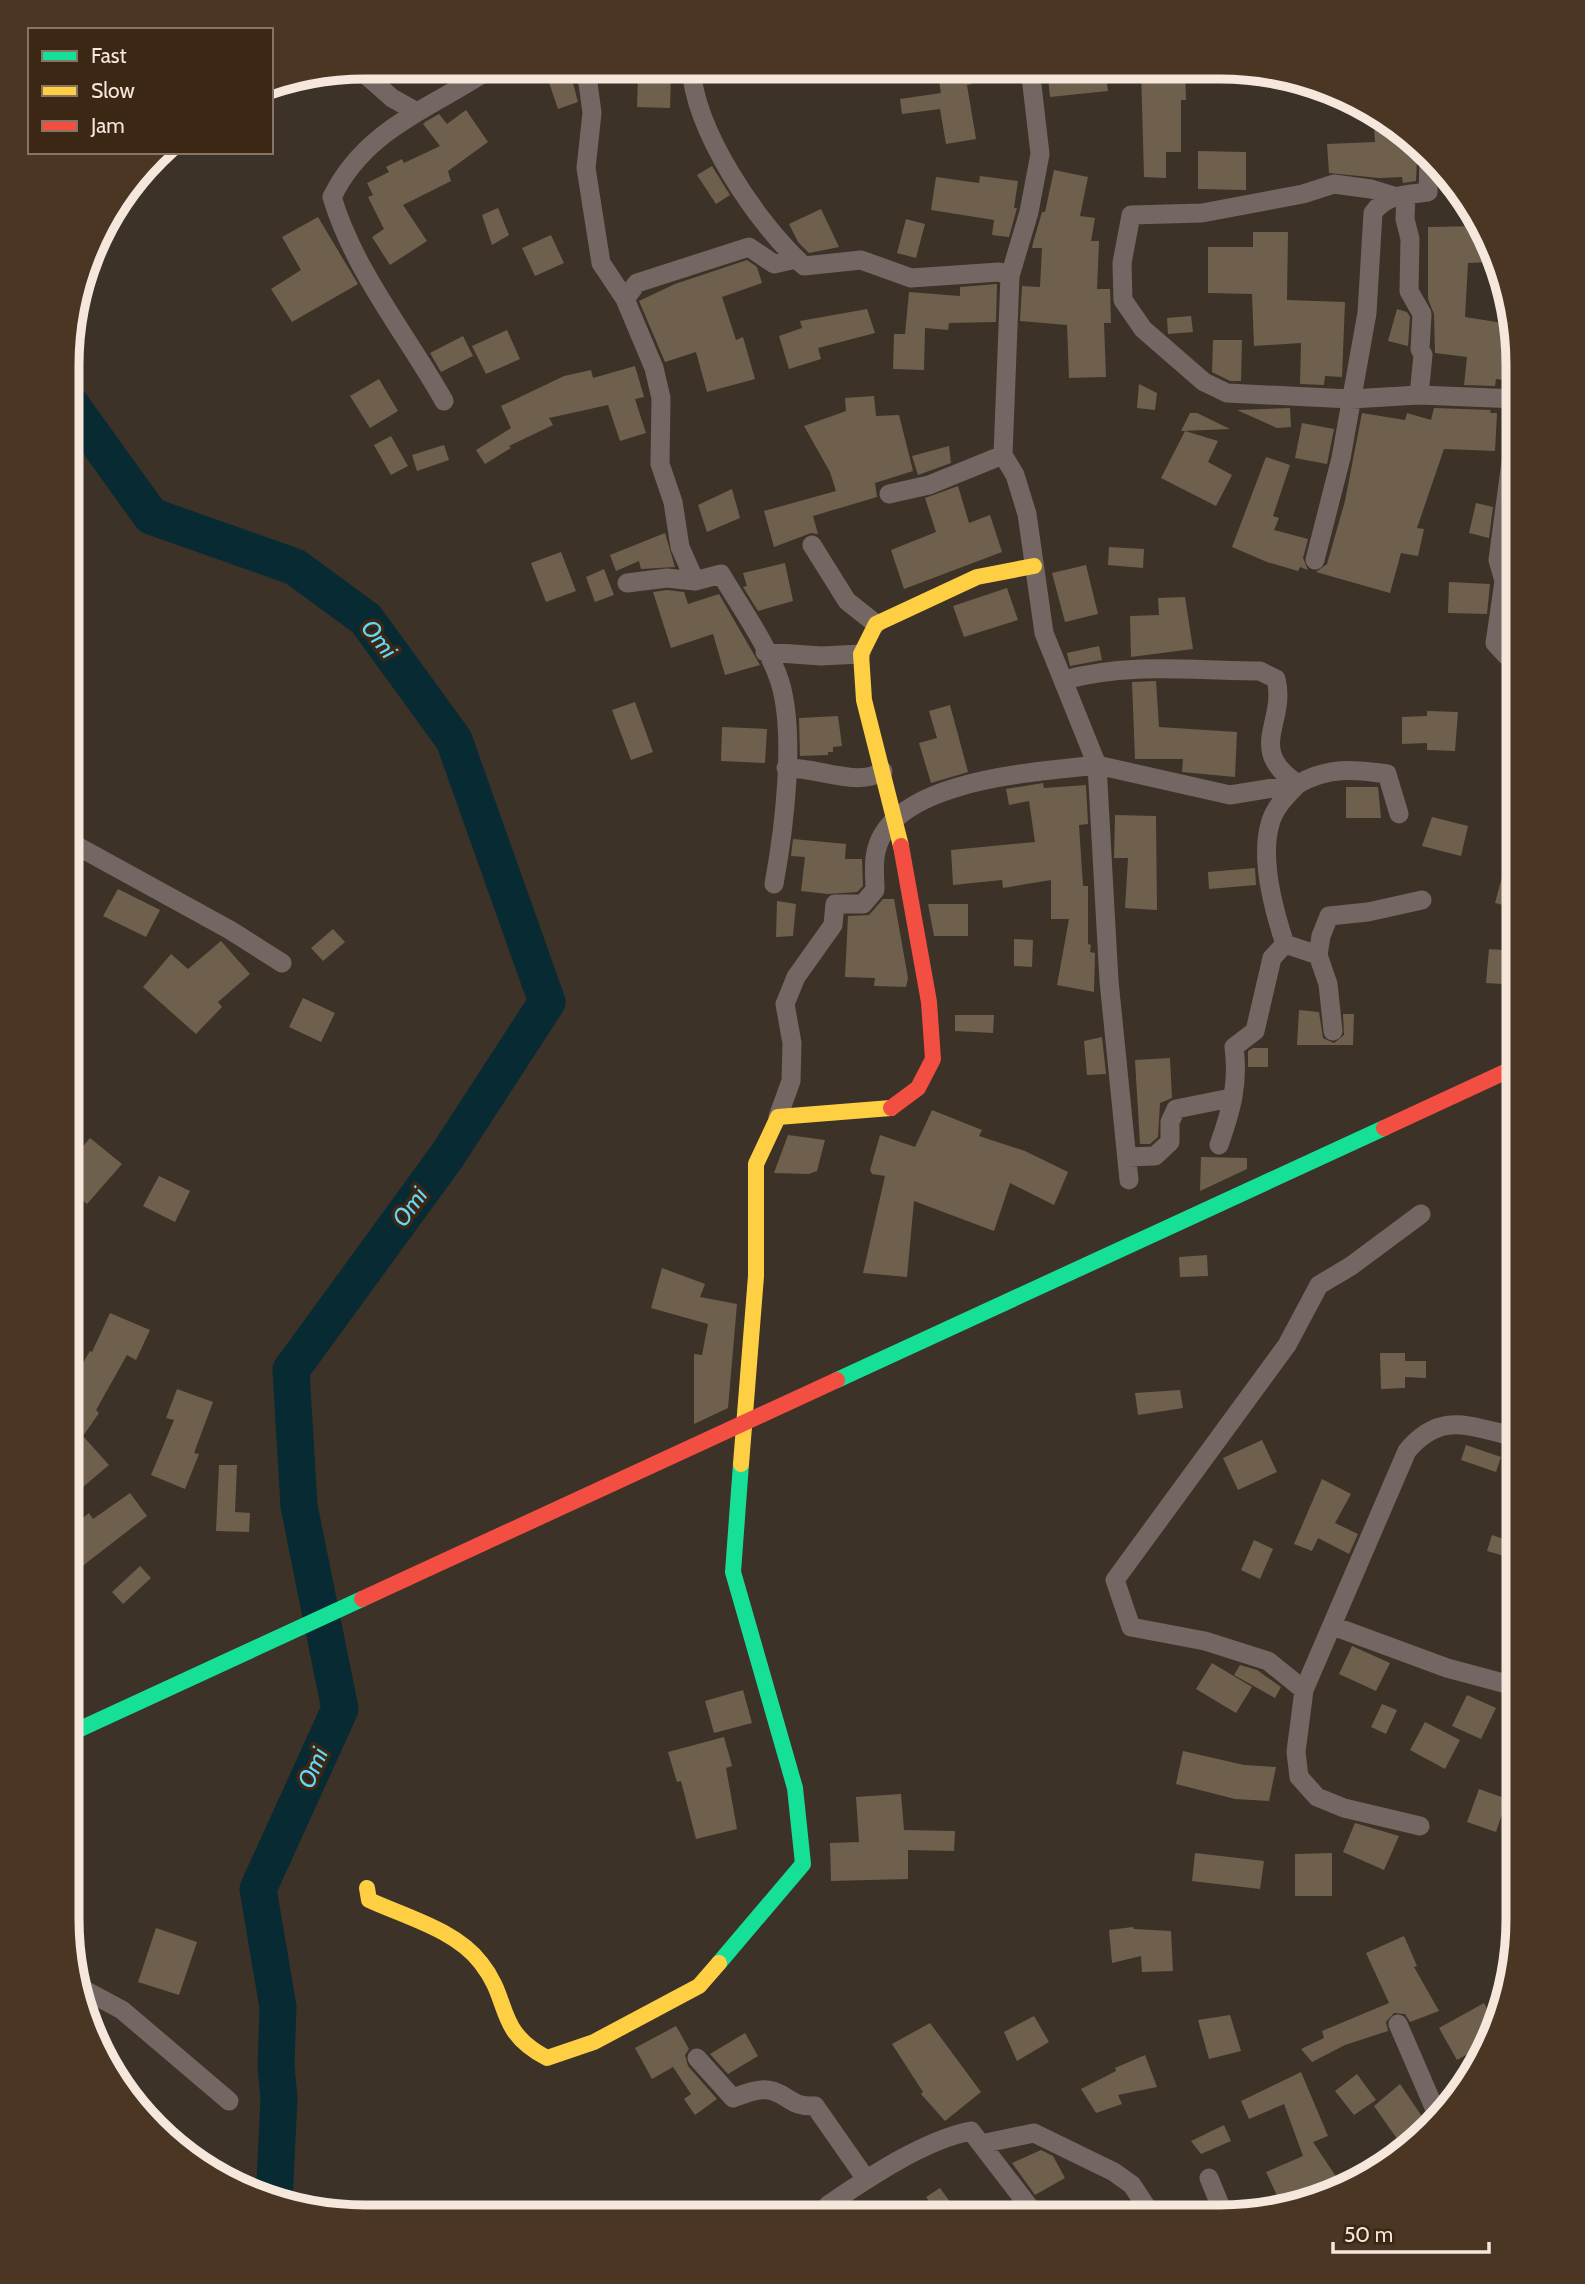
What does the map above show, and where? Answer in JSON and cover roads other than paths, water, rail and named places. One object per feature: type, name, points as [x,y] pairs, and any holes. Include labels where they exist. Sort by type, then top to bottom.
[{"type":"main road","points":[[367,1888],[369,1900],[455,1941],[482,1964],[510,2030],[524,2049],[547,2058],[594,2042],[699,1986],[803,1864],[795,1788],[733,1572],[756,1276],[756,1164],[778,1117],[894,1108],[918,1088],[933,1059],[929,1002],[896,816],[864,700],[861,654],[876,624],[977,577],[1034,566]]},
{"type":"main road","points":[[79,1729],[1506,1072]]},
{"type":"street","points":[[370,79],[392,98],[417,112]]},
{"type":"street","points":[[444,401],[372,283],[338,215],[332,197],[344,173],[365,149],[417,112],[473,79]]},
{"type":"street","points":[[586,79],[592,113],[586,167],[601,263],[625,299],[654,368],[661,398],[660,464],[673,502],[680,547],[695,581]]},
{"type":"street","points":[[694,79],[700,108],[751,209],[804,266],[861,260],[911,278],[999,272],[1010,276]]},
{"type":"street","points":[[1031,79],[1040,154],[1029,212],[1010,276],[1003,455],[1015,475],[1027,514],[1044,633],[1097,765],[1110,981],[1129,1180]]},
{"type":"street","points":[[1315,560],[1341,458],[1367,313],[1370,225],[1379,204],[1400,195],[1428,192],[1429,169]]},
{"type":"street","points":[[1400,195],[1334,184],[1303,194],[1202,213],[1130,215],[1122,263],[1123,300],[1143,329],[1204,382],[1227,393],[1351,399],[1419,395],[1506,399]]},
{"type":"street","points":[[1400,195],[1410,239],[1409,291],[1422,314],[1420,349],[1423,355],[1419,395]]},
{"type":"street","points":[[625,299],[637,283],[749,247],[774,264],[796,259]]},
{"type":"street","points":[[889,494],[929,485],[1003,455]]},
{"type":"street","points":[[1506,500],[1498,560],[1504,581],[1495,643],[1506,655]]},
{"type":"street","points":[[812,545],[847,601],[876,624]]},
{"type":"street","points":[[628,583],[667,578],[695,581],[721,575],[780,682],[785,717],[785,814],[774,884]]},
{"type":"street","points":[[765,652],[821,656],[861,654]]},
{"type":"street","points":[[1064,680],[1103,670],[1145,667],[1260,671],[1276,679],[1279,693],[1272,719],[1273,763],[1298,784]]},
{"type":"street","points":[[778,1117],[791,1081],[792,1043],[785,1004],[796,977],[833,925],[835,904],[863,904],[875,890],[876,850],[896,816],[968,782],[1097,765],[1230,794],[1298,784]]},
{"type":"street","points":[[786,768],[807,767],[871,779],[883,771]]},
{"type":"street","points":[[1285,944],[1273,907],[1268,863],[1269,825],[1282,801],[1298,784],[1312,775],[1338,769],[1387,774],[1399,814]]},
{"type":"street","points":[[79,848],[230,930],[282,963]]},
{"type":"street","points":[[1333,1031],[1328,985],[1318,956],[1321,936],[1329,916],[1368,912],[1422,900]]},
{"type":"street","points":[[1285,944],[1318,956]]},
{"type":"street","points":[[1219,1145],[1229,1117],[1231,1098],[1238,1076],[1234,1047],[1255,1031],[1272,958],[1285,944]]},
{"type":"street","points":[[1127,1157],[1155,1156],[1170,1142],[1170,1122],[1176,1109],[1231,1098]]},
{"type":"street","points":[[1304,1690],[1268,1661],[1205,1641],[1130,1627],[1115,1580],[1287,1345],[1319,1285],[1351,1266],[1421,1214]]},
{"type":"street","points":[[1420,1826],[1344,1808],[1317,1797],[1299,1777],[1296,1752],[1304,1690],[1406,1451],[1422,1433],[1447,1423],[1506,1435]]},
{"type":"street","points":[[1333,1626],[1447,1668],[1506,1684]]},
{"type":"street","points":[[87,1991],[122,2010],[200,2080],[229,2101]]},
{"type":"street","points":[[1398,2024],[1435,2109]]},
{"type":"street","points":[[697,2058],[733,2098],[750,2091],[772,2090],[795,2106],[816,2106],[866,2179]]},
{"type":"street","points":[[828,2205],[866,2179],[944,2136],[971,2131],[1028,2205]]},
{"type":"street","points":[[981,2144],[1034,2133],[1114,2172],[1132,2185],[1145,2205]]},
{"type":"street","points":[[1209,2178],[1220,2205]]},
{"type":"waterway","name":"Omi","points":[[79,416],[151,516],[295,567],[366,619],[454,740],[547,1002],[447,1156],[291,1370],[299,1506],[340,1709],[258,1889],[278,2007],[276,2066],[279,2099],[274,2191]]}]
